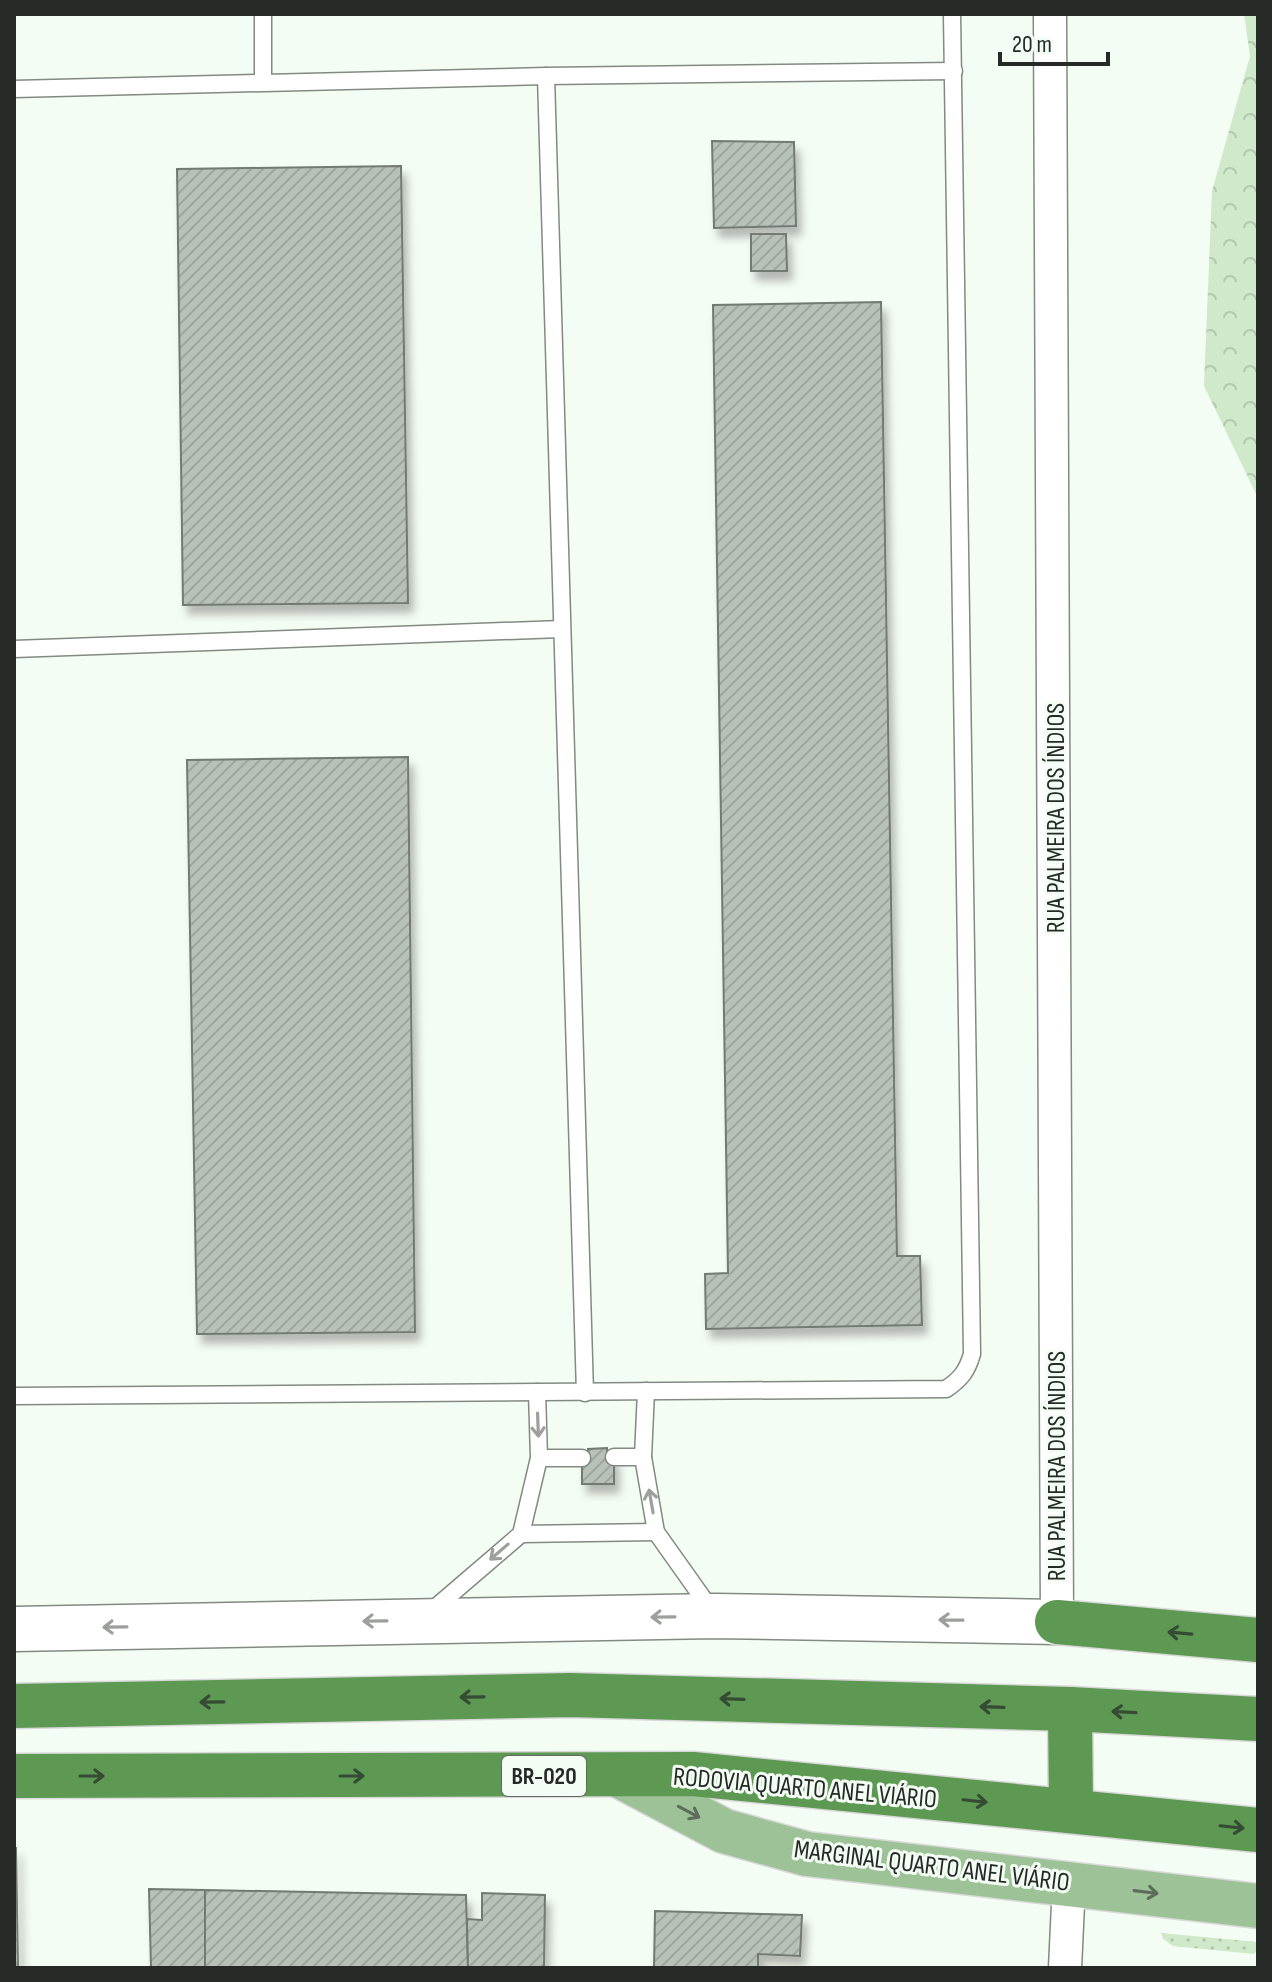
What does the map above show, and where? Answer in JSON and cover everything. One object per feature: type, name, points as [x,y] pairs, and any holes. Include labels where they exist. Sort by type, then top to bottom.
[{"type":"highway","points":[[1057,1622],[1258,1640]]},
{"type":"highway","points":[[14,1706],[570,1695],[1070,1709],[1258,1719]]},
{"type":"highway","points":[[1070,1709],[1071,1810]]},
{"type":"highway","name":"RODOVIA QUARTO ANEL VIÁRIO","points":[[14,1776],[693,1774],[1258,1830]]},
{"type":"main road","name":"MARGINAL QUARTO ANEL VIÁRIO","points":[[620,1776],[724,1831],[807,1854],[1258,1906]]},
{"type":"street","name":"RUA PALMEIRA DOS ÍNDIOS","points":[[1050,14],[1057,1622]]},
{"type":"street","points":[[14,1629],[715,1616],[1057,1622]]},
{"type":"street","points":[[1065,1968],[1069,1883]]},
{"type":"lane","points":[[263,14],[263,82]]},
{"type":"lane","points":[[14,1396],[946,1389],[967,1370],[972,1354],[952,14]]},
{"type":"lane","points":[[14,89],[546,76],[954,71]]},
{"type":"lane","points":[[546,76],[585,1393]]},
{"type":"lane","points":[[14,649],[561,629]]},
{"type":"lane","points":[[646,1391],[643,1457],[656,1532],[715,1616]]},
{"type":"lane","points":[[422,1620],[521,1534],[539,1458],[537,1392]]},
{"type":"lane","points":[[614,1457],[643,1457]]},
{"type":"lane","points":[[539,1458],[582,1458]]},
{"type":"lane","points":[[521,1534],[656,1532]]},
{"type":"green space","points":[[1244,14],[1258,14],[1258,498],[1204,386],[1212,191],[1250,56]]},
{"type":"green space","points":[[1161,1933],[1258,1942],[1258,1949],[1254,1954],[1173,1946],[1163,1939]]},
{"type":"building","points":[[712,141],[794,142],[796,226],[714,228]]},
{"type":"building","points":[[401,166],[408,603],[183,605],[177,169]]},
{"type":"building","points":[[751,234],[786,234],[787,271],[751,271]]},
{"type":"building","points":[[881,302],[897,1256],[920,1256],[922,1325],[706,1329],[705,1274],[728,1273],[713,305]]},
{"type":"building","points":[[408,757],[415,1332],[197,1334],[187,760]]},
{"type":"building","points":[[607,1448],[607,1457],[614,1457],[614,1484],[582,1484],[582,1458],[589,1458],[588,1449]]},
{"type":"building","points":[[16,1848],[18,1968],[14,1968]]},
{"type":"building","points":[[149,1889],[205,1890],[205,1968],[151,1968]]},
{"type":"building","points":[[205,1890],[466,1895],[468,1968],[205,1968]]},
{"type":"building","points":[[482,1893],[545,1895],[544,1968],[468,1968],[467,1919],[482,1920]]},
{"type":"building","points":[[655,1911],[802,1915],[800,1956],[758,1954],[758,1968],[654,1968]]}]
